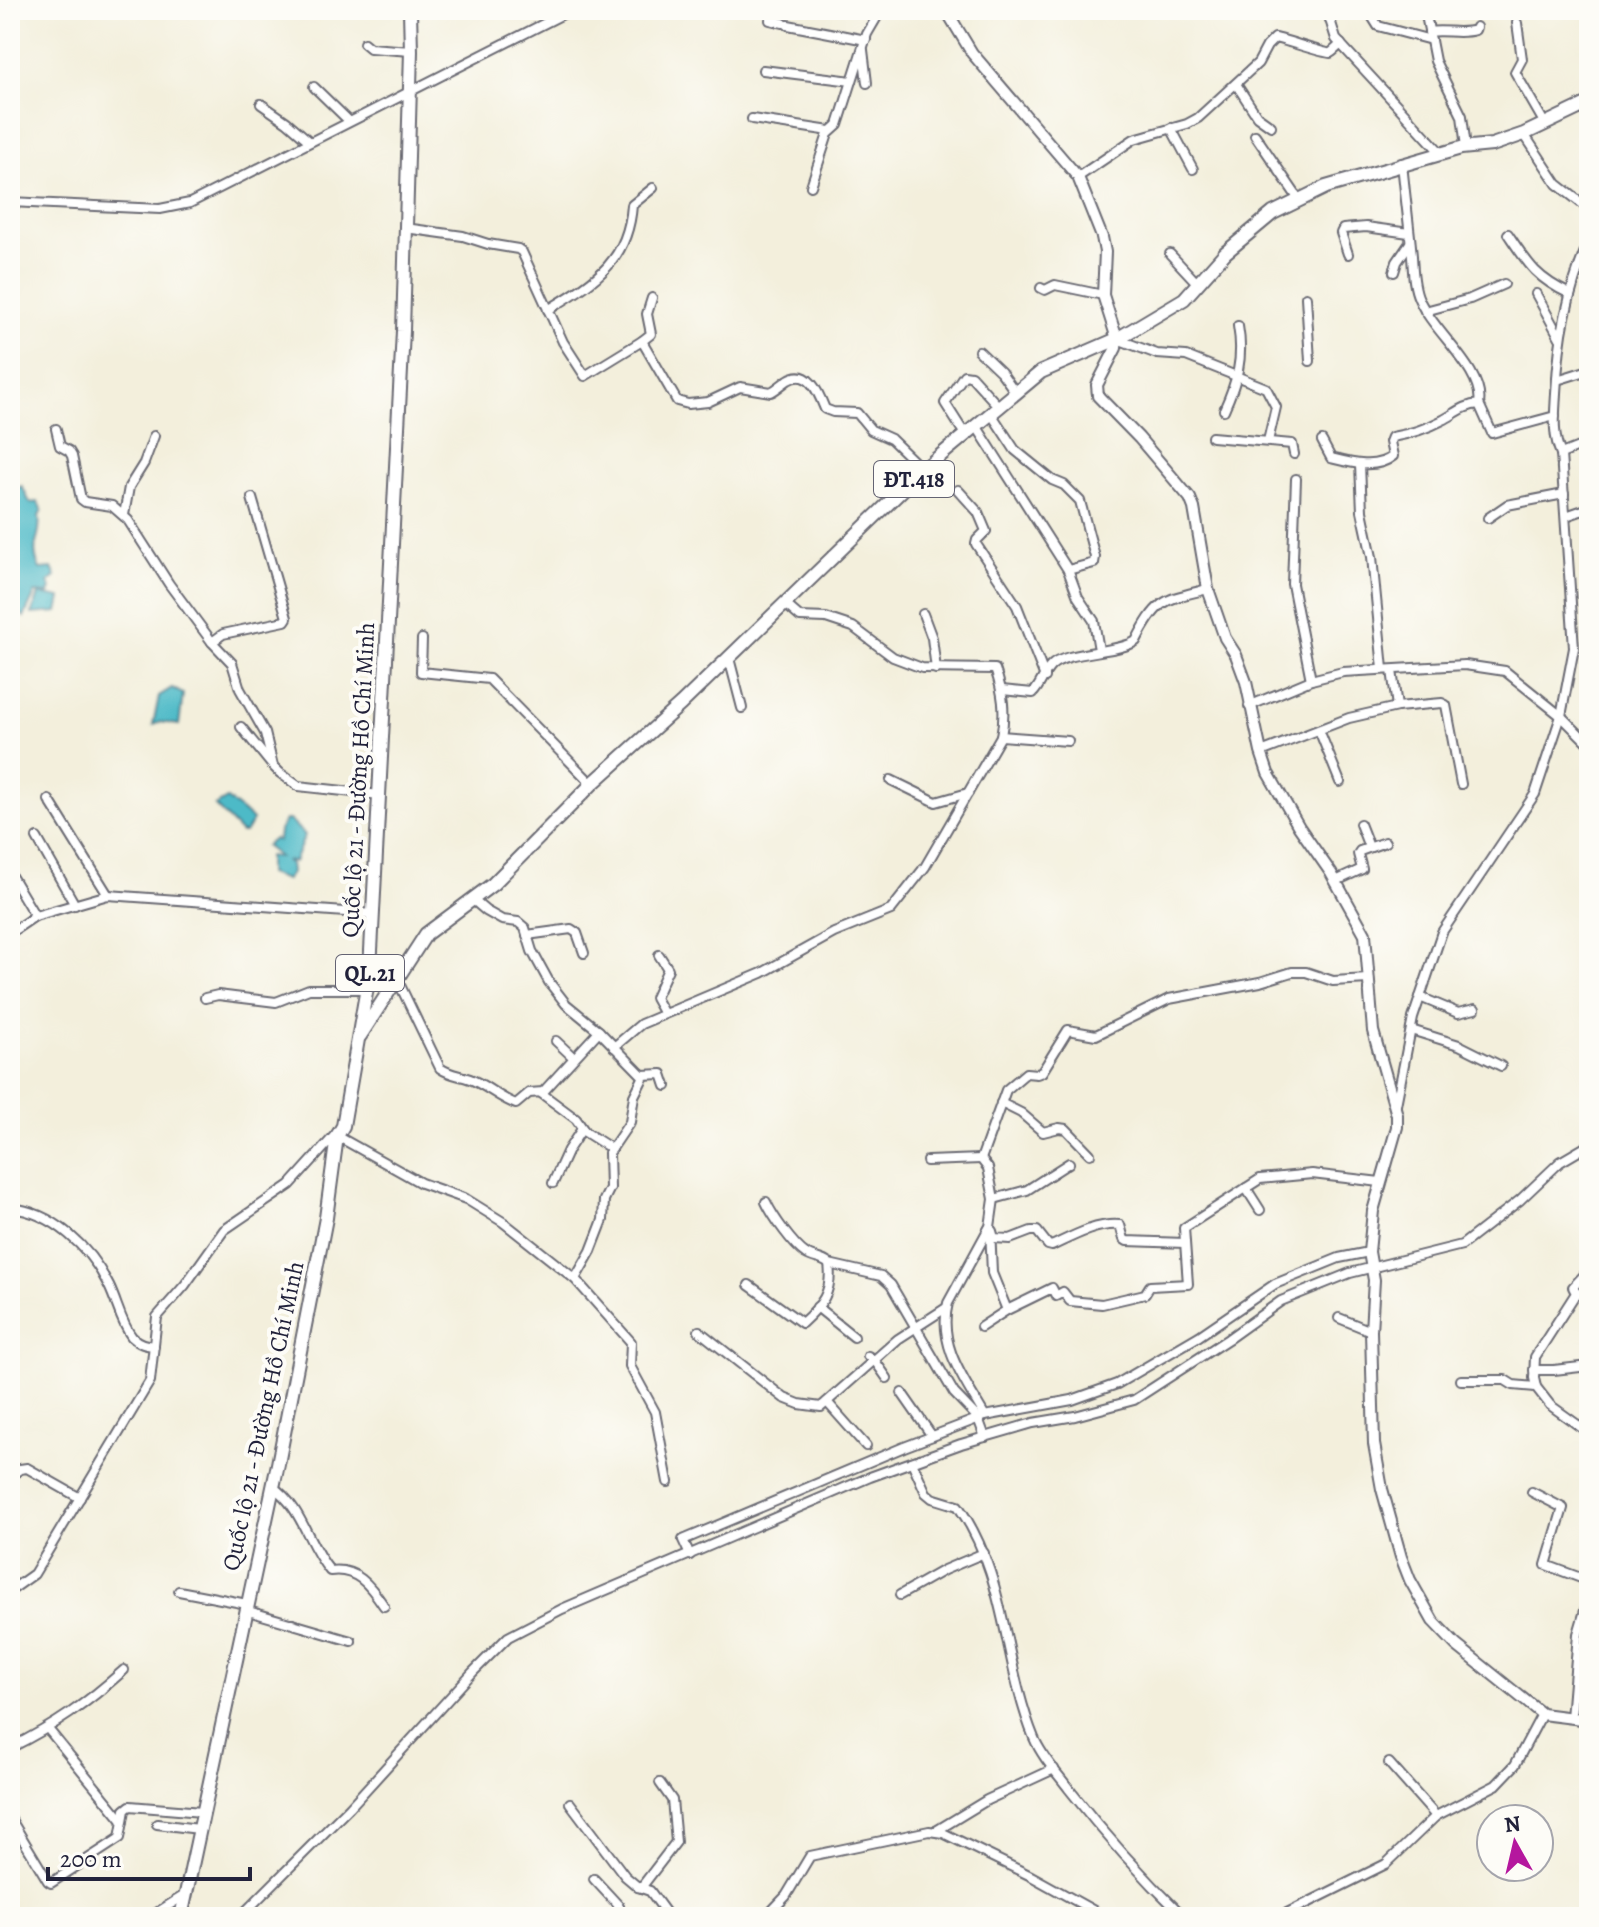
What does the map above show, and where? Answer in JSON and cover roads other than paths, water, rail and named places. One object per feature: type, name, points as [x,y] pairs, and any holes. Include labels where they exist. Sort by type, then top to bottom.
[{"type":"main road","name":"Quốc lộ 21 - Đường Hồ Chí Minh","points":[[181,1917],[273,1487],[368,989],[403,331],[410,10]]},
{"type":"main road","name":"ĐT.418","points":[[360,1036],[426,934],[493,884],[592,784],[729,658],[923,470],[1041,372],[1117,339],[1184,299],[1225,253],[1273,213],[1326,187],[1402,163],[1466,147],[1492,145],[1524,134],[1589,103]]},
{"type":"street","points":[[10,202],[160,209],[180,207],[571,10]]},
{"type":"street","points":[[811,186],[830,131],[838,125],[872,23],[881,10]]},
{"type":"street","points":[[946,10],[972,53],[1078,177],[1102,237],[1105,252],[1103,295],[1117,339],[1116,348],[1097,385],[1098,396],[1190,498],[1197,521],[1208,589],[1225,638],[1236,655],[1246,682],[1249,706],[1268,773],[1299,827],[1336,881],[1365,934],[1373,1031],[1395,1106],[1397,1127],[1372,1220],[1374,1444],[1383,1493],[1405,1569],[1433,1621],[1456,1645],[1542,1714],[1589,1720]]},
{"type":"street","points":[[1327,10],[1332,31],[1341,44],[1441,153]]},
{"type":"street","points":[[1368,10],[1378,26],[1430,36],[1442,30],[1466,33],[1476,27]]},
{"type":"street","points":[[1425,10],[1439,72],[1462,116],[1466,147]]},
{"type":"street","points":[[770,20],[866,40]]},
{"type":"street","points":[[1517,23],[1522,54],[1515,72],[1545,124]]},
{"type":"street","points":[[1078,177],[1134,139],[1198,118],[1258,63],[1275,38],[1310,46],[1325,54],[1341,44]]},
{"type":"street","points":[[364,43],[370,48],[411,51]]},
{"type":"street","points":[[863,50],[867,83]]},
{"type":"street","points":[[763,70],[852,81]]},
{"type":"street","points":[[1236,84],[1257,116],[1271,126]]},
{"type":"street","points":[[314,87],[349,121]]},
{"type":"street","points":[[261,104],[309,141]]},
{"type":"street","points":[[752,119],[830,131]]},
{"type":"street","points":[[1171,128],[1193,169]]},
{"type":"street","points":[[1524,134],[1557,184],[1589,209]]},
{"type":"street","points":[[1255,135],[1300,201]]},
{"type":"street","points":[[1402,163],[1418,298],[1472,374],[1479,390],[1479,404],[1492,433],[1555,416]]},
{"type":"street","points":[[548,310],[604,272],[629,231],[632,205],[653,188]]},
{"type":"street","points":[[1348,254],[1341,233],[1343,229],[1366,227],[1410,238]]},
{"type":"street","points":[[405,228],[447,233],[522,252],[569,354],[585,376],[651,336],[648,307],[652,298]]},
{"type":"street","points":[[1508,234],[1546,283],[1570,294]]},
{"type":"street","points":[[1394,272],[1410,238]]},
{"type":"street","points":[[1395,1106],[1411,1030],[1442,932],[1535,794],[1561,716],[1574,648],[1561,454],[1554,438],[1557,380],[1560,338],[1570,294],[1589,241]]},
{"type":"street","points":[[1170,254],[1198,284]]},
{"type":"street","points":[[1425,311],[1470,299],[1504,284]]},
{"type":"street","points":[[1041,288],[1045,290],[1055,285],[1103,295]]},
{"type":"street","points":[[1536,294],[1560,338]]},
{"type":"street","points":[[1306,297],[1310,322],[1310,361]]},
{"type":"street","points":[[1224,410],[1238,377],[1241,358],[1238,326]]},
{"type":"street","points":[[1117,339],[1157,354],[1186,356],[1266,388],[1276,407],[1268,441]]},
{"type":"street","points":[[642,341],[677,401],[688,404],[708,402],[740,387],[771,392],[787,380],[802,378],[817,387],[825,409],[857,413],[871,430],[891,439],[923,470]]},
{"type":"street","points":[[979,351],[1016,393]]},
{"type":"street","points":[[1557,380],[1589,370]]},
{"type":"street","points":[[966,436],[945,403],[964,375],[971,376],[996,411],[1015,450],[1052,480],[1064,485],[1080,501],[1094,563],[1068,570]]},
{"type":"street","points":[[1322,441],[1331,458],[1360,465],[1392,459],[1392,437],[1413,433],[1466,406],[1479,404]]},
{"type":"street","points":[[977,427],[1068,570],[1078,597],[1094,621],[1099,650]]},
{"type":"street","points":[[56,429],[60,446],[72,456],[81,499],[106,503],[124,515],[169,584],[234,666],[238,685],[265,733],[273,766]]},
{"type":"street","points":[[124,515],[129,487],[144,463],[154,436]]},
{"type":"street","points":[[1212,437],[1294,445],[1294,454]]},
{"type":"street","points":[[1561,454],[1589,443]]},
{"type":"street","points":[[1360,465],[1362,511],[1397,707]]},
{"type":"street","points":[[1296,479],[1292,584],[1311,680]]},
{"type":"street","points":[[958,490],[978,512],[986,531],[976,544],[1017,606],[1045,677]]},
{"type":"street","points":[[1488,518],[1507,505],[1564,494]]},
{"type":"street","points":[[212,642],[223,634],[285,621],[287,618],[252,498]]},
{"type":"street","points":[[1566,516],[1589,508]]},
{"type":"street","points":[[1002,690],[1033,693],[1051,665],[1099,650],[1125,647],[1136,641],[1157,605],[1166,599],[1208,589]]},
{"type":"street","points":[[614,1047],[641,1024],[762,973],[834,933],[891,910],[925,867],[1001,736],[1005,718],[1002,690],[995,669],[922,668],[893,657],[853,627],[826,618],[800,617],[785,604]]},
{"type":"street","points":[[923,614],[932,638],[936,669]]},
{"type":"street","points":[[422,639],[421,672],[489,679],[592,784]]},
{"type":"street","points":[[729,658],[742,708]]},
{"type":"street","points":[[1249,706],[1311,680],[1343,672],[1465,665],[1505,671],[1561,716],[1589,744]]},
{"type":"street","points":[[1261,752],[1349,718],[1397,707],[1442,703],[1446,705],[1461,784]]},
{"type":"street","points":[[241,727],[273,766],[298,786],[380,795]]},
{"type":"street","points":[[1319,730],[1340,782]]},
{"type":"street","points":[[1001,736],[1068,741]]},
{"type":"street","points":[[891,780],[936,802],[968,793]]},
{"type":"street","points":[[49,800],[108,895]]},
{"type":"street","points":[[1360,824],[1369,847]]},
{"type":"street","points":[[37,838],[75,905]]},
{"type":"street","points":[[1336,881],[1362,869],[1358,854],[1385,842]]},
{"type":"street","points":[[10,874],[35,916]]},
{"type":"street","points":[[10,933],[35,916],[108,895],[373,914]]},
{"type":"street","points":[[472,899],[502,920],[518,922],[525,928],[532,951],[549,982],[566,1004],[599,1031],[644,1076]]},
{"type":"street","points":[[527,935],[571,929],[577,933],[584,953]]},
{"type":"street","points":[[659,955],[668,969],[655,998],[664,1014]]},
{"type":"street","points":[[981,1159],[1006,1090],[1026,1073],[1042,1072],[1068,1030],[1096,1035],[1169,999],[1260,982],[1292,972],[1307,972],[1333,981],[1368,979]]},
{"type":"street","points":[[397,979],[440,1068],[452,1076],[473,1080],[503,1100],[516,1104],[529,1093],[541,1093],[576,1119],[582,1129],[612,1149]]},
{"type":"street","points":[[205,998],[218,995],[276,1002],[309,989],[368,989]]},
{"type":"street","points":[[1420,997],[1458,1013],[1475,1009]]},
{"type":"street","points":[[1411,1030],[1459,1045],[1501,1066]]},
{"type":"street","points":[[541,1093],[599,1031]]},
{"type":"street","points":[[556,1041],[574,1058]]},
{"type":"street","points":[[575,1279],[591,1251],[603,1220],[604,1200],[610,1188],[607,1162],[630,1122],[635,1090],[644,1076],[660,1073],[666,1086]]},
{"type":"street","points":[[1001,1103],[1021,1113],[1043,1132],[1066,1129],[1090,1154]]},
{"type":"street","points":[[553,1183],[582,1129]]},
{"type":"street","points":[[10,1591],[34,1574],[150,1381],[157,1317],[185,1285],[224,1230],[290,1185],[340,1131],[421,1183],[466,1199],[503,1222],[575,1279],[631,1342],[630,1366],[655,1412],[668,1482]]},
{"type":"street","points":[[690,1555],[683,1540],[932,1436],[981,1417],[1072,1400],[1117,1384],[1199,1336],[1275,1284],[1339,1258],[1371,1259],[1462,1245],[1520,1200],[1560,1162],[1589,1145]]},
{"type":"street","points":[[927,1161],[981,1159]]},
{"type":"street","points":[[981,1159],[988,1168],[994,1199],[990,1227],[992,1273],[1007,1310]]},
{"type":"street","points":[[994,1199],[1027,1190],[1069,1163]]},
{"type":"street","points":[[981,1327],[1052,1288],[1056,1296],[1063,1292],[1070,1301],[1102,1304],[1145,1294],[1150,1286],[1188,1284],[1184,1228],[1260,1179],[1312,1174],[1380,1182]]},
{"type":"street","points":[[1246,1188],[1260,1210]]},
{"type":"street","points":[[766,1202],[773,1218],[808,1256],[881,1276],[891,1285],[954,1393],[981,1417]]},
{"type":"street","points":[[10,1208],[38,1213],[55,1223],[78,1244],[108,1283],[133,1338],[141,1344],[154,1346]]},
{"type":"street","points":[[990,1227],[994,1238],[1001,1240],[1037,1231],[1052,1246],[1091,1229],[1115,1224],[1120,1225],[1127,1241],[1185,1243]]},
{"type":"street","points":[[699,1331],[784,1398],[821,1407],[871,1359],[946,1308],[990,1227]]},
{"type":"street","points":[[240,1917],[350,1807],[508,1637],[562,1609],[870,1477],[985,1437],[1134,1400],[1281,1301],[1371,1259]]},
{"type":"street","points":[[749,1285],[802,1323],[829,1293],[829,1264]]},
{"type":"street","points":[[1589,1270],[1574,1286],[1576,1293],[1535,1357],[1534,1370],[1536,1387],[1558,1412],[1589,1433]]},
{"type":"street","points":[[1576,1293],[1589,1296]]},
{"type":"street","points":[[817,1307],[854,1337]]},
{"type":"street","points":[[946,1308],[947,1342],[981,1417],[985,1437]]},
{"type":"street","points":[[1339,1318],[1371,1331]]},
{"type":"street","points":[[871,1359],[887,1378]]},
{"type":"street","points":[[1534,1370],[1589,1366]]},
{"type":"street","points":[[1461,1380],[1505,1380],[1513,1385],[1536,1387]]},
{"type":"street","points":[[902,1393],[932,1436]]},
{"type":"street","points":[[827,1402],[866,1446]]},
{"type":"street","points":[[912,1462],[929,1496],[958,1506],[984,1553],[1000,1606],[1010,1663],[1037,1745],[1115,1843],[1184,1917]]},
{"type":"street","points":[[10,1477],[27,1468],[80,1498]]},
{"type":"street","points":[[273,1487],[291,1502],[319,1559],[330,1571],[339,1568],[360,1576],[384,1606]]},
{"type":"street","points":[[1532,1492],[1563,1508],[1546,1565],[1589,1581]]},
{"type":"street","points":[[900,1595],[944,1570],[984,1553]]},
{"type":"street","points":[[179,1591],[246,1607],[351,1641]]},
{"type":"street","points":[[1571,1718],[1578,1634],[1589,1597]]},
{"type":"street","points":[[10,1748],[81,1708],[124,1670]]},
{"type":"street","points":[[1279,1917],[1386,1864],[1436,1816],[1503,1779],[1515,1765],[1542,1714]]},
{"type":"street","points":[[48,1729],[123,1822]]},
{"type":"street","points":[[1389,1763],[1436,1816]]},
{"type":"street","points":[[766,1917],[786,1896],[810,1856],[936,1831],[987,1800],[1054,1769]]},
{"type":"street","points":[[638,1887],[643,1885],[676,1842],[672,1800],[660,1783]]},
{"type":"street","points":[[570,1803],[625,1876],[638,1887],[650,1891],[669,1917]]},
{"type":"street","points":[[10,1818],[51,1883],[119,1839],[125,1810],[130,1806],[202,1812]]},
{"type":"street","points":[[157,1824],[199,1829]]},
{"type":"street","points":[[936,1831],[1031,1876],[1105,1917]]},
{"type":"street","points":[[594,1879],[619,1906],[620,1917]]},
{"type":"street","points":[[150,1917],[185,1895]]},
{"type":"water","points":[[22,486],[30,503],[38,502],[42,511],[35,547],[40,569],[52,568],[56,577],[48,583],[51,588],[49,594],[35,593],[24,617],[10,603],[10,490]]},
{"type":"water","points":[[39,594],[61,598],[58,612],[32,614]]},
{"type":"water","points":[[172,688],[183,694],[179,725],[161,722],[153,725],[159,696]]},
{"type":"water","points":[[227,799],[253,820],[245,833],[241,833],[215,806]]},
{"type":"water","points":[[285,820],[305,835],[294,862],[285,861],[290,864],[291,872],[286,880],[268,874],[268,856],[279,857],[265,846],[274,839],[278,841]]}]
